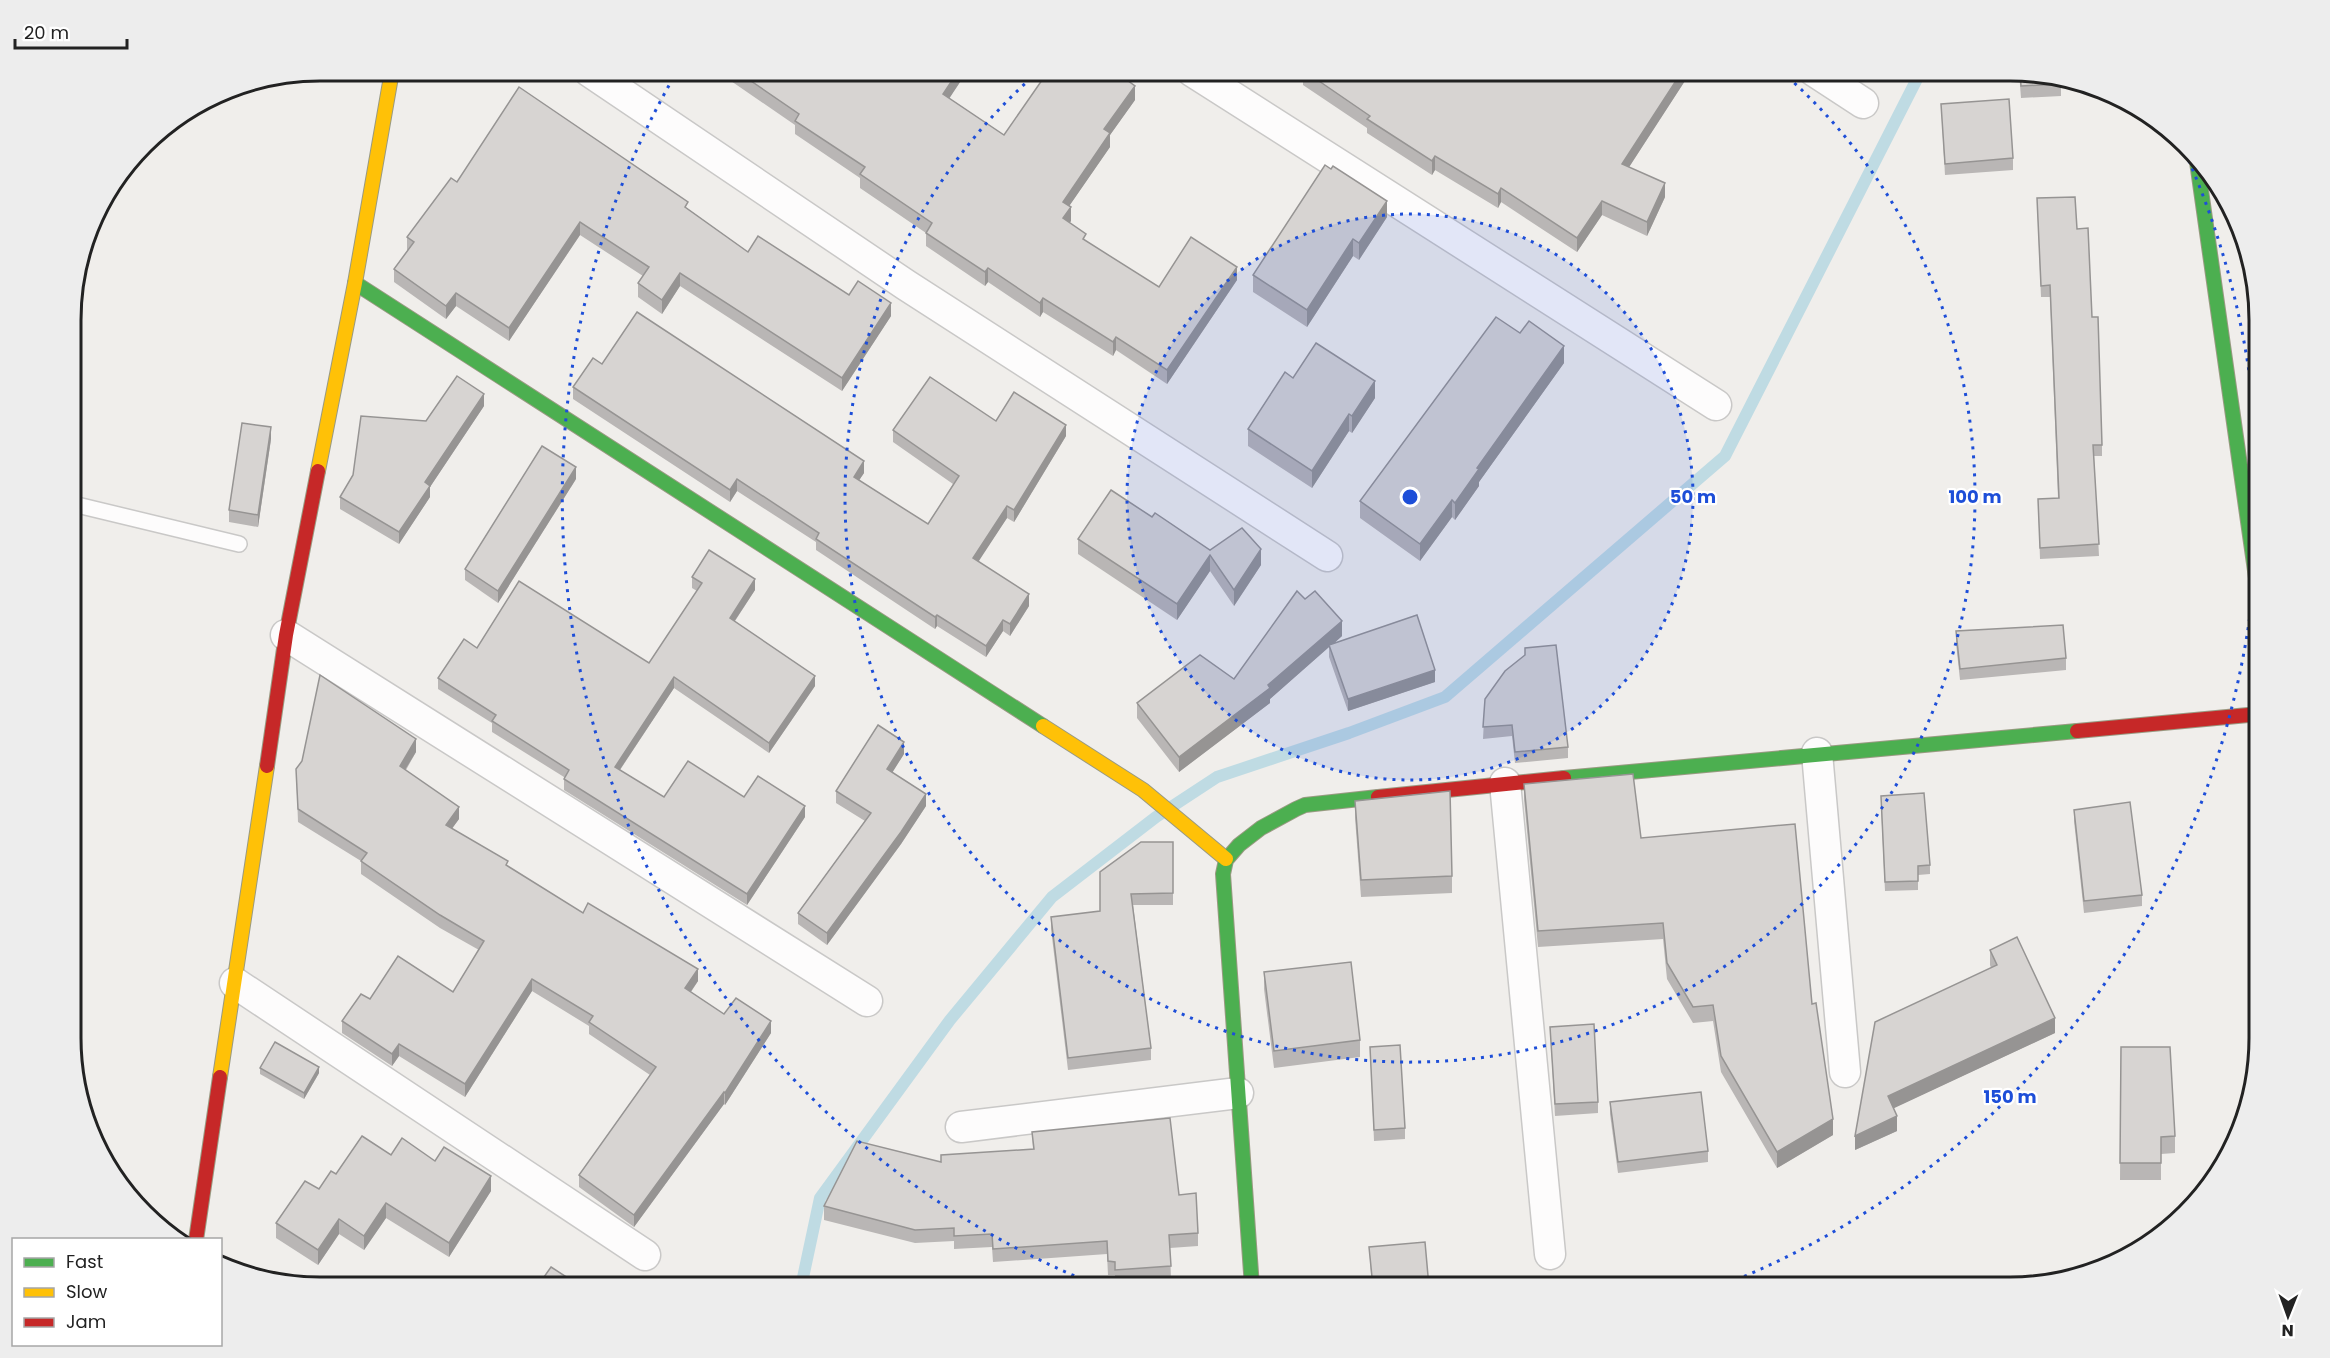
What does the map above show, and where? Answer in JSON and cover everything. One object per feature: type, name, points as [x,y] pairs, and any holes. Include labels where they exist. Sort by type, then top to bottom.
[{"type":"main road","points":[[196,1238],[286,635],[355,283],[390,81]]},
{"type":"main road","points":[[2199,173],[2249,529]]},
{"type":"main road","points":[[355,283],[1143,790],[1226,859]]},
{"type":"main road","points":[[1251,1277],[1223,874],[1226,859],[1238,846],[1285,814],[1305,805],[1505,783],[2249,715]]},
{"type":"street","points":[[605,81],[906,285],[1327,556]]},
{"type":"street","points":[[1209,81],[1716,405]]},
{"type":"street","points":[[1830,81],[1863,103]]},
{"type":"street","points":[[286,635],[867,1002]]},
{"type":"street","points":[[1817,753],[1845,1072]]},
{"type":"street","points":[[1505,783],[1550,1254]]},
{"type":"street","points":[[235,983],[645,1255]]},
{"type":"street","points":[[961,1127],[1238,1093]]},
{"type":"lane","points":[[81,506],[239,543]]},
{"type":"building","points":[[751,81],[952,81],[943,94],[1004,135],[1041,81],[1128,81],[1135,86],[1104,129],[1110,133],[1063,202],[1071,207],[1063,218],[1086,234],[1083,239],[1159,287],[1191,237],[1237,267],[1167,370],[1116,337],[1113,342],[1043,298],[1040,303],[988,268],[985,272],[926,233],[932,223],[860,174],[865,167],[795,121],[799,114]]},
{"type":"building","points":[[1319,81],[1676,81],[1622,164],[1665,183],[1647,222],[1602,201],[1577,238],[1501,188],[1498,194],[1435,156],[1432,161],[1367,119],[1370,116]]},
{"type":"building","points":[[2021,82],[2049,85],[2021,86]]},
{"type":"building","points":[[519,87],[688,202],[685,207],[748,252],[758,236],[849,295],[858,281],[891,303],[842,378],[680,273],[662,300],[638,283],[649,267],[580,222],[509,328],[456,293],[446,306],[394,269],[414,242],[407,237],[451,178],[457,182]]},
{"type":"building","points":[[2009,99],[2013,158],[1945,164],[1941,104]]},
{"type":"building","points":[[1325,165],[1331,169],[1333,166],[1387,201],[1359,243],[1353,239],[1307,310],[1253,275]]},
{"type":"building","points":[[2075,197],[2077,229],[2088,228],[2092,317],[2098,317],[2102,445],[2093,445],[2099,544],[2040,548],[2038,499],[2059,498],[2050,285],[2041,286],[2037,198]]},
{"type":"building","points":[[637,312],[864,461],[854,477],[928,524],[959,476],[893,430],[930,377],[996,421],[1014,392],[1066,425],[1014,510],[1007,506],[973,558],[1029,594],[1010,624],[1003,620],[986,646],[937,615],[935,617],[816,539],[819,533],[737,479],[730,490],[573,387],[593,358],[602,364]]},
{"type":"building","points":[[1496,317],[1520,333],[1529,321],[1564,346],[1477,468],[1479,469],[1455,503],[1452,500],[1420,544],[1360,501]]},
{"type":"building","points":[[1316,343],[1375,381],[1352,416],[1349,414],[1312,471],[1248,429],[1285,372],[1293,378]]},
{"type":"building","points":[[457,376],[484,394],[425,482],[430,486],[399,532],[340,497],[353,475],[361,416],[426,421]]},
{"type":"building","points":[[242,423],[271,427],[258,515],[229,510]]},
{"type":"building","points":[[542,446],[576,467],[498,591],[465,569]]},
{"type":"building","points":[[1111,490],[1152,517],[1155,513],[1210,550],[1242,528],[1261,549],[1234,590],[1210,555],[1177,604],[1078,539]]},
{"type":"building","points":[[709,550],[755,579],[730,618],[815,676],[769,743],[674,677],[615,767],[664,797],[688,761],[744,797],[758,776],[805,806],[747,894],[564,779],[569,770],[492,721],[496,715],[438,678],[464,639],[477,648],[519,581],[649,663],[702,583],[692,577]]},
{"type":"building","points":[[1297,591],[1305,599],[1315,591],[1342,621],[1268,685],[1270,688],[1179,757],[1137,703],[1200,655],[1234,679]]},
{"type":"building","points":[[1417,615],[1435,670],[1348,699],[1329,645]]},
{"type":"building","points":[[2063,625],[2066,658],[1960,669],[1956,631]]},
{"type":"building","points":[[1556,645],[1568,747],[1515,752],[1512,725],[1483,727],[1485,699],[1505,671],[1525,655],[1525,648]]},
{"type":"building","points":[[320,675],[416,739],[400,766],[459,807],[446,825],[508,861],[506,865],[583,913],[588,903],[698,969],[685,988],[724,1014],[736,998],[771,1021],[725,1093],[634,1215],[579,1175],[656,1067],[589,1022],[593,1016],[532,979],[465,1084],[399,1044],[392,1054],[342,1021],[361,994],[370,999],[398,956],[453,992],[484,941],[440,915],[361,861],[367,853],[298,809],[296,769],[302,761]]},
{"type":"building","points":[[878,725],[904,742],[887,769],[926,794],[827,933],[798,913],[871,813],[836,791]]},
{"type":"building","points":[[1633,774],[1641,838],[1795,824],[1812,1004],[1816,1003],[1833,1119],[1777,1152],[1721,1056],[1713,1005],[1693,1007],[1667,963],[1663,923],[1538,931],[1524,784]]},
{"type":"building","points":[[1450,791],[1452,876],[1361,880],[1355,801]]},
{"type":"building","points":[[1924,793],[1930,865],[1918,866],[1918,881],[1885,882],[1881,796]]},
{"type":"building","points":[[2130,802],[2142,895],[2084,901],[2074,810]]},
{"type":"building","points":[[1141,842],[1173,842],[1173,893],[1131,894],[1151,1048],[1068,1058],[1051,917],[1100,911],[1100,872]]},
{"type":"building","points":[[2017,937],[2055,1018],[1888,1096],[1897,1116],[1855,1136],[1875,1022],[1997,965],[1990,950]]},
{"type":"building","points":[[1351,962],[1360,1040],[1274,1051],[1264,972]]},
{"type":"building","points":[[1594,1024],[1598,1102],[1555,1104],[1550,1027]]},
{"type":"building","points":[[275,1042],[319,1067],[304,1093],[260,1068]]},
{"type":"building","points":[[1400,1045],[1405,1128],[1374,1130],[1370,1047]]},
{"type":"building","points":[[2121,1047],[2170,1047],[2175,1136],[2161,1137],[2161,1163],[2120,1163]]},
{"type":"building","points":[[1701,1092],[1708,1151],[1618,1162],[1610,1102]]},
{"type":"building","points":[[1170,1118],[1179,1195],[1196,1193],[1198,1233],[1169,1235],[1171,1266],[1115,1270],[1115,1262],[1108,1261],[1107,1241],[993,1249],[992,1234],[954,1236],[954,1228],[915,1230],[824,1206],[857,1141],[941,1162],[941,1155],[1034,1149],[1032,1132]]},
{"type":"building","points":[[362,1136],[391,1155],[402,1138],[435,1161],[444,1147],[491,1176],[449,1243],[386,1203],[364,1236],[339,1219],[318,1250],[276,1223],[305,1181],[319,1189],[331,1171],[336,1174]]},
{"type":"building","points":[[1425,1242],[1428,1277],[1372,1277],[1369,1247]]},
{"type":"building","points":[[551,1267],[566,1277],[544,1277]]},
{"type":"waterway","points":[[803,1277],[820,1198],[950,1020],[1052,897],[1156,817],[1217,777],[1349,733],[1445,697],[1725,456],[1916,81]]},
{"type":"traffic: fast","points":[[2199,173],[2249,529]]},
{"type":"traffic: fast","points":[[355,283],[1043,726]]},
{"type":"traffic: fast","points":[[1564,778],[2077,731]]},
{"type":"traffic: fast","points":[[1251,1277],[1223,874],[1226,860],[1239,845],[1261,828],[1305,805],[1378,797]]},
{"type":"traffic: slow","points":[[318,471],[355,283],[390,81]]},
{"type":"traffic: slow","points":[[1043,726],[1143,790],[1226,859]]},
{"type":"traffic: slow","points":[[220,1077],[267,766]]},
{"type":"traffic: jam","points":[[267,766],[286,635],[318,471]]},
{"type":"traffic: jam","points":[[2077,731],[2249,715]]},
{"type":"traffic: jam","points":[[1378,797],[1564,778]]},
{"type":"traffic: jam","points":[[196,1238],[220,1077]]}]
